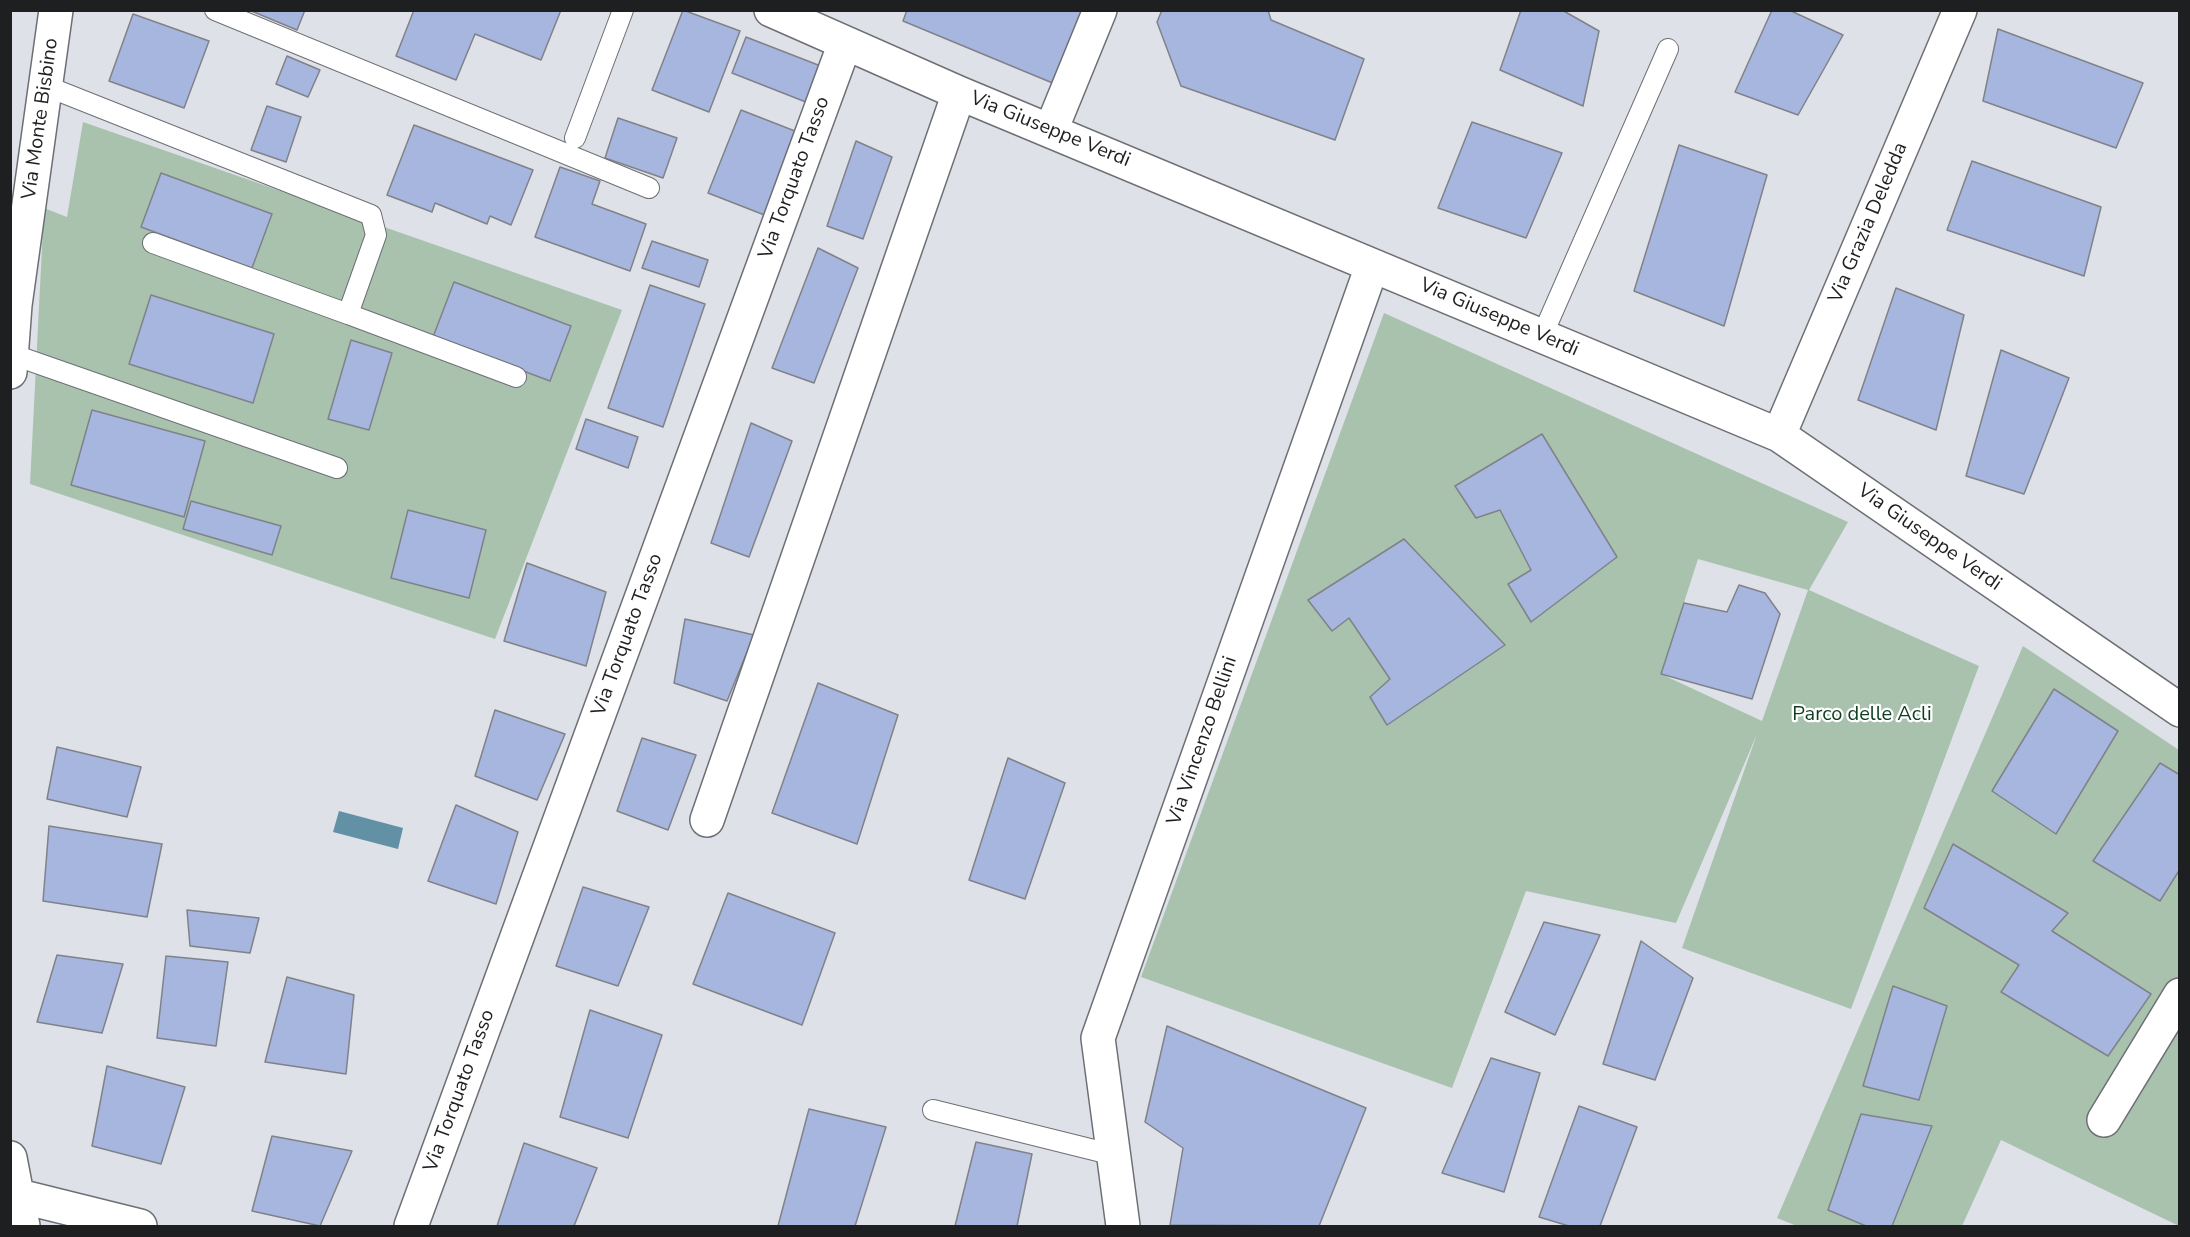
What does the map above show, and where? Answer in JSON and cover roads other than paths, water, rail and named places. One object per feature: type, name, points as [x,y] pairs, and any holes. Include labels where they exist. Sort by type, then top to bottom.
[{"type":"street","name":"Via Monte Bisbino","points":[[11,363],[15,305],[56,10]]},
{"type":"street","name":"Via Giuseppe Verdi","points":[[771,10],[959,93],[1779,435],[2180,710]]},
{"type":"street","points":[[1051,130],[1100,10]]},
{"type":"street","name":"Via Grazia Deledda","points":[[1779,435],[1960,10]]},
{"type":"street","name":"Via Torquato Tasso","points":[[411,1227],[845,43]]},
{"type":"street","points":[[707,820],[959,93]]},
{"type":"street","name":"Via Vincenzo Bellini","points":[[1123,1227],[1098,1038],[1372,266]]},
{"type":"street","points":[[2104,1120],[2180,995]]},
{"type":"street","points":[[10,1158],[21,1211],[140,1227]]},
{"type":"lane","points":[[215,10],[649,188]]},
{"type":"lane","points":[[575,138],[622,10]]},
{"type":"lane","points":[[1542,336],[1668,49]]},
{"type":"lane","points":[[46,86],[371,215],[376,235],[348,314]]},
{"type":"lane","points":[[153,243],[516,377]]},
{"type":"lane","points":[[11,363],[337,468]]},
{"type":"lane","points":[[933,1110],[1114,1155]]},
{"type":"water","points":[[339,811],[403,828],[398,849],[333,832]]},
{"type":"park label","name":"Parco delle Acli","points":[[1862,715]]}]
